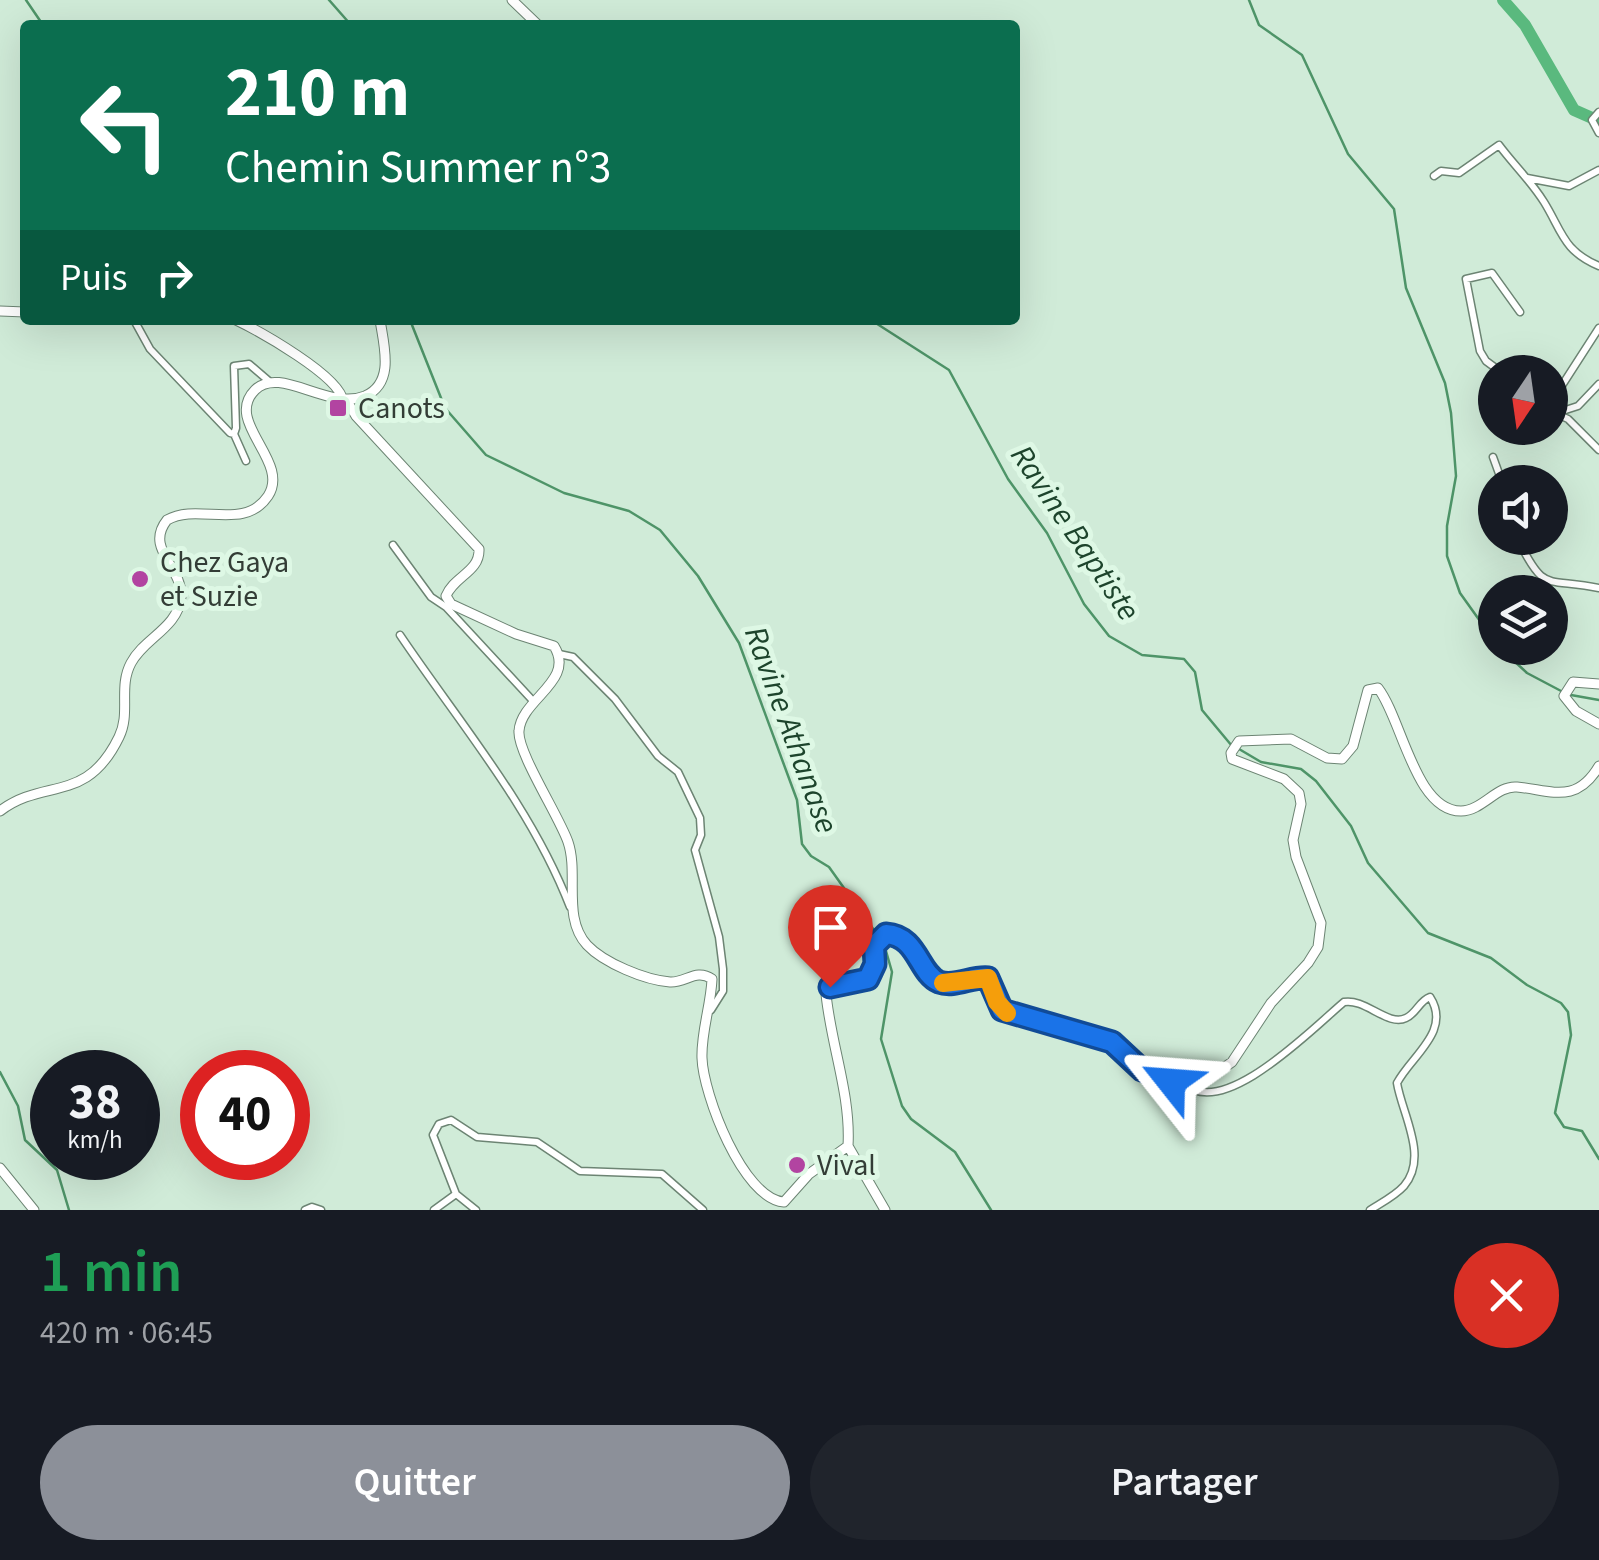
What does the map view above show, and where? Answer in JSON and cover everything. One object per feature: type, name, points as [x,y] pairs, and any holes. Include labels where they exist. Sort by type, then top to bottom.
[{"type":"street","points":[[512,0],[533,20]]},
{"type":"street","points":[[1597,131],[1592,120],[1599,112]]},
{"type":"street","points":[[1434,176],[1441,171],[1458,174],[1498,145],[1544,202],[1557,232],[1581,259],[1599,266]]},
{"type":"street","points":[[1526,178],[1569,186],[1599,170]]},
{"type":"street","points":[[1482,355],[1466,279],[1492,273],[1520,312]]},
{"type":"street","points":[[137,325],[150,348],[179,376],[206,411],[234,434]]},
{"type":"street","points":[[244,325],[340,388],[356,416],[479,548],[476,564],[448,589],[446,596],[451,604],[516,634],[554,646],[559,654],[554,679],[524,717],[519,737],[569,845],[575,917]]},
{"type":"street","points":[[246,462],[234,434],[234,366],[250,364],[270,382],[344,401],[369,394],[383,380],[380,325]]},
{"type":"street","points":[[1568,376],[1599,328]]},
{"type":"street","points":[[0,811],[24,798],[84,781],[112,748],[124,726],[124,688],[130,664],[172,621],[180,601],[180,585],[160,546],[163,526],[180,514],[234,516],[250,511],[265,500],[273,486],[273,472],[246,413],[251,394],[270,382]]},
{"type":"street","points":[[1568,408],[1586,401],[1599,384]]},
{"type":"street","points":[[1568,419],[1599,450]]},
{"type":"street","points":[[1492,458],[1495,465]]},
{"type":"street","points":[[393,544],[431,597],[446,607],[534,703]]},
{"type":"street","points":[[1527,555],[1540,577],[1556,585],[1599,588]]},
{"type":"street","points":[[400,635],[511,790],[563,884],[586,944],[626,968],[667,982],[706,974],[712,980],[702,1060],[716,1113],[740,1167],[781,1206],[808,1174],[848,1146]]},
{"type":"street","points":[[559,654],[574,656],[616,698],[658,756],[678,772],[700,818],[702,835],[695,850],[719,937],[723,969],[724,991],[711,1010]]},
{"type":"street","points":[[1597,682],[1573,682],[1564,696],[1576,710],[1599,724]]},
{"type":"street","points":[[1184,1083],[1208,1079],[1232,1062],[1271,1003],[1308,962],[1321,936],[1318,908],[1296,857],[1299,793],[1284,779],[1232,759],[1230,753],[1239,740],[1291,740],[1327,758],[1342,759],[1353,746],[1368,690],[1373,687],[1378,688],[1394,710],[1428,795],[1446,809],[1474,809],[1508,788],[1563,794],[1582,785],[1599,766]]},
{"type":"street","points":[[885,1210],[848,1146],[850,1117],[826,994],[830,987],[868,979],[875,964],[874,946],[886,934],[903,940],[932,978],[942,983],[988,978],[1002,1010],[1092,1033],[1112,1042],[1142,1070],[1207,1094],[1251,1080],[1344,1002],[1360,1002],[1396,1020],[1404,1020],[1430,997],[1436,1010],[1434,1032],[1397,1083],[1412,1135],[1410,1173],[1406,1184],[1370,1210]]},
{"type":"street","points":[[476,1210],[456,1194],[433,1135],[439,1124],[451,1120],[477,1137],[537,1142],[580,1171],[662,1174],[703,1210]]},
{"type":"street","points":[[0,1168],[34,1210]]},
{"type":"street","points":[[434,1210],[456,1194]]},
{"type":"street","points":[[306,1210],[320,1210]]},
{"type":"waterway","name":"Ravine Athanase","points":[[26,0],[40,20]]},
{"type":"waterway","name":"Ravine Baptiste","points":[[329,0],[347,20]]},
{"type":"waterway","points":[[1249,0],[1259,25],[1302,55],[1348,154],[1394,209],[1406,288],[1445,383],[1451,413],[1456,476],[1447,526],[1447,556],[1460,593],[1478,618]]},
{"type":"waterway","points":[[1503,0],[1525,25],[1574,110],[1599,121]]},
{"type":"waterway","name":"Ravine Athanase","points":[[412,325],[445,408],[486,455],[564,493],[629,511],[660,530],[698,576],[739,643],[797,800],[802,844],[811,856],[829,867],[876,933]]},
{"type":"waterway","name":"Ravine Baptiste","points":[[879,325],[949,370],[1008,479],[1047,533],[1084,604],[1109,636],[1142,655],[1184,659],[1195,672],[1202,710],[1232,746]]},
{"type":"waterway","points":[[1518,665],[1563,692]]},
{"type":"waterway","points":[[1571,695],[1599,700]]},
{"type":"waterway","name":"Ravine Baptiste","points":[[1239,749],[1261,762],[1301,769],[1316,781],[1351,826],[1368,863],[1428,933],[1491,958],[1527,985],[1561,1003],[1568,1012],[1571,1035],[1555,1113],[1564,1127],[1582,1131],[1599,1159]]},
{"type":"waterway","name":"Ravine Athanase","points":[[884,944],[892,972],[881,1039],[902,1106],[911,1119],[955,1152],[991,1210]]},
{"type":"waterway","points":[[0,1072],[18,1106],[25,1140],[57,1170],[69,1210]]},
{"type":"slow traffic","points":[[943,983],[988,978],[997,1002],[1007,1013]]},
{"type":"place","name":"Canots","points":[[338,408]]},
{"type":"place","name":"Chez Gaya et Suzie","points":[[140,579]]},
{"type":"place","name":"Vival","points":[[797,1165]]},
{"type":"route","points":[[830,987],[868,979],[875,964],[874,946],[886,934],[894,934],[912,948],[932,978],[950,984],[988,978],[1002,1010],[1092,1033],[1122,1049],[1142,1070],[1171,1082]]}]
